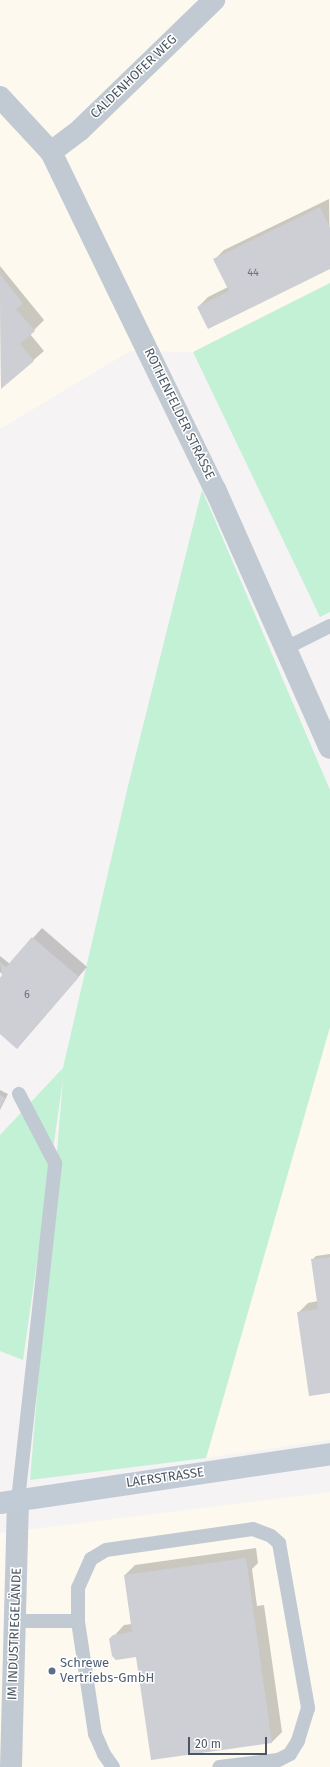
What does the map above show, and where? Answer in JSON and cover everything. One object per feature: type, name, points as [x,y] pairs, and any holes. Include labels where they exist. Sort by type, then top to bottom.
[{"type":"main road","name":"LAERSTRASSE","points":[[9,1501],[330,1454]]},
{"type":"street","name":"CALDENHOFER WEG","points":[[51,152],[80,130],[214,0]]},
{"type":"street","name":"ROTHENFELDER STRASSE","points":[[0,96],[51,152],[215,489],[330,748]]},
{"type":"street","name":"IM INDUSTRIEGELÄNDE","points":[[9,1501],[16,1621],[11,1767]]},
{"type":"lane","points":[[286,648],[330,626]]},
{"type":"lane","points":[[9,1501],[56,1163],[19,1094]]},
{"type":"lane","points":[[114,1767],[104,1754],[95,1734],[78,1621],[78,1588],[83,1573],[91,1559],[106,1550],[253,1529],[271,1536],[279,1543],[307,1689],[308,1708],[304,1725],[290,1754],[278,1760],[219,1767]]},
{"type":"lane","points":[[16,1621],[78,1621]]},
{"type":"shaded area","points":[[0,0],[330,0],[330,283],[193,352],[130,351],[0,429]]},
{"type":"shaded area","points":[[330,1027],[330,1440],[206,1458]]},
{"type":"shaded area","points":[[330,1492],[330,1767],[0,1767],[0,1533]]},
{"type":"green space","points":[[330,283],[330,612],[320,617],[193,352]]},
{"type":"green space","points":[[202,490],[330,790],[330,1027],[206,1458],[30,1480],[63,1079],[23,1360],[0,1351],[0,1135],[63,1068],[128,786]]},
{"type":"building","points":[[320,207],[330,228],[330,269],[208,329],[197,307],[229,291],[213,259]]},
{"type":"building","points":[[0,274],[23,304],[16,309],[35,331],[20,344],[34,361],[1,389]]},
{"type":"building","points":[[32,937],[79,977],[17,1049],[0,1034],[0,978],[2,976],[0,962],[6,967]]},
{"type":"building","points":[[0,1095],[5,1098],[0,1108]]},
{"type":"building","points":[[330,1257],[330,1393],[309,1396],[297,1312],[318,1309],[311,1259]]},
{"type":"building","points":[[246,1558],[272,1743],[151,1760],[136,1657],[116,1660],[112,1656],[109,1639],[113,1635],[132,1632],[124,1575]]},
{"type":"place","name":"Schrewe Vertriebs-GmbH","points":[[52,1671]]}]
